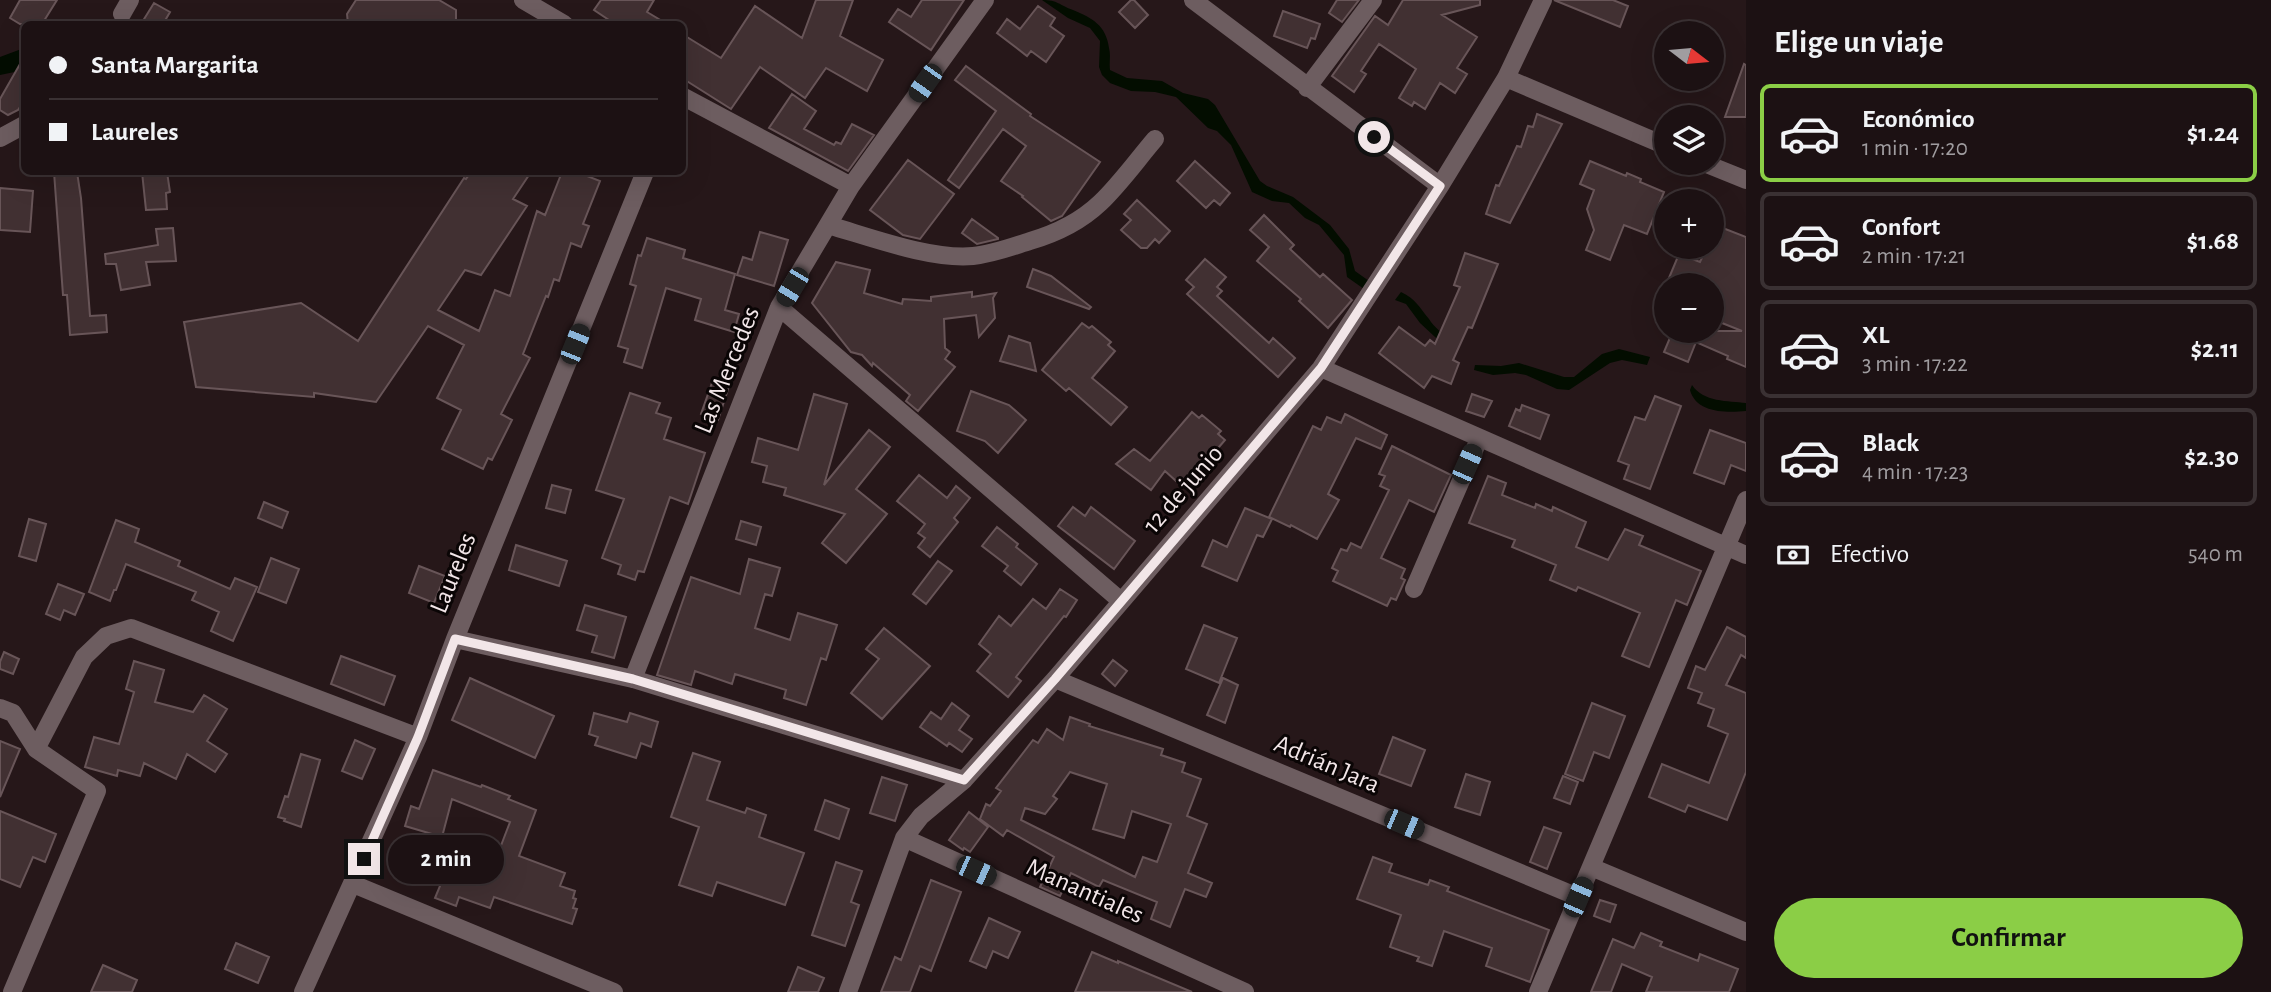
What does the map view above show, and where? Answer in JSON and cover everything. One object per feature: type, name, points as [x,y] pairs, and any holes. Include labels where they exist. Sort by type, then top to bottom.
[{"type":"street","name":"Las Mercedes","points":[[633,679],[779,307],[851,186],[985,0]]},
{"type":"street","points":[[1193,0],[1440,186]]},
{"type":"street","points":[[1307,88],[1373,0]]},
{"type":"street","name":"12 de junio","points":[[848,992],[904,838],[921,816],[964,780],[1055,679],[1321,368],[1440,186],[1506,78],[1543,0]]},
{"type":"street","points":[[530,2],[559,21]]},
{"type":"street","points":[[1506,78],[1654,141]]},
{"type":"street","points":[[686,98],[851,186]]},
{"type":"street","points":[[0,138],[21,127]]},
{"type":"street","points":[[828,225],[949,256],[973,256],[1002,250],[1047,236],[1084,216],[1100,203],[1155,139]]},
{"type":"street","points":[[1724,171],[1746,180]]},
{"type":"street","name":"Laureles","points":[[303,992],[418,737],[455,639],[644,175]]},
{"type":"street","points":[[779,307],[1121,601]]},
{"type":"street","points":[[1321,368],[1746,555]]},
{"type":"street","points":[[1414,589],[1479,439]]},
{"type":"street","points":[[1538,992],[1746,499]]},
{"type":"street","points":[[36,749],[83,657],[106,636],[131,628],[418,737]]},
{"type":"street","points":[[455,639],[633,679],[964,780]]},
{"type":"street","name":"Adrián Jara","points":[[1055,679],[1578,897]]},
{"type":"street","points":[[0,708],[13,713],[36,749],[97,791],[12,992]]},
{"type":"street","name":"Manantiales","points":[[904,838],[1245,992]]},
{"type":"street","points":[[1591,867],[1746,932]]},
{"type":"street","points":[[353,884],[589,987],[614,992]]},
{"type":"shaded area","points":[[1042,0],[1058,3],[1097,23],[1107,40],[1110,70],[1127,78],[1162,81],[1183,93],[1208,99],[1215,105],[1260,181],[1293,197],[1330,225],[1349,249],[1355,271],[1369,281],[1364,289],[1347,277],[1344,255],[1319,225],[1305,218],[1289,203],[1272,201],[1252,192],[1231,145],[1217,131],[1208,128],[1176,97],[1155,92],[1131,91],[1110,83],[1099,67],[1100,41],[1090,28],[1068,18]]},
{"type":"shaded area","points":[[21,49],[21,71],[0,75],[0,57]]},
{"type":"shaded area","points":[[1401,292],[1414,300],[1433,325],[1449,339],[1449,350],[1420,323],[1406,304],[1395,300]]},
{"type":"shaded area","points":[[1619,349],[1650,357],[1647,365],[1622,360],[1610,363],[1569,390],[1557,389],[1526,375],[1493,375],[1474,370],[1475,365],[1501,366],[1519,363],[1564,377],[1574,377],[1602,354]]},
{"type":"shaded area","points":[[1692,385],[1709,398],[1746,403],[1746,411],[1730,412],[1705,407],[1693,398],[1690,390]]},
{"type":"building","points":[[20,0],[57,0],[44,21],[21,21],[20,24],[10,18]]},
{"type":"building","points":[[356,0],[439,0],[456,10],[456,21],[348,21],[347,14]]},
{"type":"building","points":[[601,0],[654,0],[647,12],[662,21],[610,21],[594,10]]},
{"type":"building","points":[[816,0],[853,0],[840,36],[883,60],[867,91],[826,68],[805,98],[760,67],[731,109],[686,81],[686,36],[721,58],[755,6],[802,38]]},
{"type":"building","points":[[922,0],[964,0],[931,50],[889,22],[898,9],[911,17]]},
{"type":"building","points":[[1131,0],[1148,15],[1135,28],[1119,12]]},
{"type":"building","points":[[1337,0],[1359,0],[1342,22],[1329,13]]},
{"type":"building","points":[[1403,0],[1480,0],[1480,5],[1442,15],[1477,37],[1457,68],[1467,74],[1455,93],[1440,83],[1425,109],[1414,102],[1412,106],[1399,98],[1416,69],[1379,44],[1361,71],[1366,74],[1354,92],[1332,76],[1375,16],[1388,25]]},
{"type":"building","points":[[1554,0],[1613,0],[1628,6],[1620,27]]},
{"type":"building","points":[[154,3],[170,12],[165,21],[143,21]]},
{"type":"building","points":[[1038,6],[1055,18],[1050,26],[1064,36],[1046,62],[1031,51],[1027,56],[997,33],[1007,19],[1020,29]]},
{"type":"building","points":[[1283,11],[1320,24],[1315,39],[1311,38],[1307,48],[1274,36]]},
{"type":"building","points":[[21,62],[21,106],[8,115],[0,110],[0,99]]},
{"type":"building","points":[[1744,64],[1746,117],[1725,117]]},
{"type":"building","points":[[966,66],[1031,114],[1030,116],[1100,162],[1062,216],[1051,221],[1001,181],[1026,146],[1003,129],[959,188],[948,180],[996,111],[955,80]]},
{"type":"building","points":[[792,94],[816,111],[804,129],[834,145],[836,142],[841,144],[852,124],[874,135],[848,171],[769,128]]},
{"type":"building","points":[[1537,114],[1562,124],[1510,223],[1486,214],[1496,185],[1499,186],[1517,146],[1521,147],[1528,126],[1533,127]]},
{"type":"building","points":[[908,160],[954,194],[920,239],[903,235],[870,210]]},
{"type":"building","points":[[1195,161],[1230,193],[1220,205],[1214,200],[1206,208],[1177,181]]},
{"type":"building","points":[[1590,161],[1626,176],[1627,173],[1657,189],[1654,189],[1654,217],[1647,234],[1624,225],[1610,260],[1586,250],[1594,230],[1587,209],[1594,190],[1580,184]]},
{"type":"building","points":[[54,175],[77,175],[90,316],[106,315],[107,332],[70,335],[67,295],[63,295]]},
{"type":"building","points":[[142,175],[167,175],[170,192],[166,193],[167,209],[146,210]]},
{"type":"building","points":[[469,175],[529,175],[513,199],[527,206],[481,275],[465,270],[438,310],[479,331],[495,290],[510,296],[537,211],[545,215],[561,175],[585,175],[600,181],[583,224],[589,226],[581,247],[571,243],[559,281],[554,279],[523,354],[530,358],[501,414],[512,420],[492,460],[488,458],[483,469],[442,449],[461,410],[437,398],[464,345],[428,326],[376,402],[314,393],[314,397],[196,387],[184,322],[301,303],[358,341],[464,178]]},
{"type":"building","points":[[0,188],[33,191],[30,232],[0,230]]},
{"type":"building","points":[[1137,200],[1170,231],[1159,243],[1155,239],[1147,248],[1141,248],[1121,230],[1131,220],[1124,214]]},
{"type":"building","points":[[1264,215],[1294,245],[1290,249],[1320,277],[1323,274],[1352,300],[1328,328],[1299,301],[1301,299],[1257,261],[1269,247],[1250,230]]},
{"type":"building","points":[[972,219],[998,239],[977,244],[962,233]]},
{"type":"building","points":[[173,228],[176,261],[146,262],[150,285],[121,290],[116,264],[106,264],[105,254],[158,245],[156,229]]},
{"type":"building","points":[[1724,228],[1746,237],[1746,367],[1698,343],[1724,343],[1724,331],[1742,331],[1724,324],[1724,273],[1671,273],[1677,259],[1700,262],[1701,259],[1724,259]]},
{"type":"building","points":[[760,232],[788,240],[774,286],[737,275],[743,257],[752,260]]},
{"type":"building","points":[[647,238],[685,250],[683,258],[735,274],[725,310],[739,314],[734,332],[695,320],[701,299],[666,288],[642,368],[624,362],[628,349],[618,346],[636,286],[630,284],[638,255],[641,256]]},
{"type":"building","points":[[1465,253],[1498,264],[1472,328],[1468,327],[1453,360],[1459,363],[1451,384],[1432,376],[1424,388],[1379,353],[1399,327],[1425,346],[1430,340],[1435,344],[1460,287],[1454,285]]},
{"type":"building","points":[[1205,259],[1226,277],[1217,287],[1222,291],[1217,296],[1269,343],[1273,338],[1295,358],[1278,377],[1187,294],[1194,287],[1186,280]]},
{"type":"building","points":[[836,262],[870,270],[864,293],[902,304],[903,299],[931,301],[931,297],[972,292],[972,297],[996,293],[993,298],[995,318],[979,337],[976,315],[944,319],[945,348],[950,352],[945,359],[955,367],[918,411],[906,401],[910,395],[873,363],[872,366],[862,355],[851,352],[812,303]]},
{"type":"building","points":[[1033,269],[1051,276],[1091,307],[1089,309],[1027,287]]},
{"type":"building","points":[[1082,323],[1089,328],[1092,326],[1111,342],[1108,345],[1115,351],[1092,378],[1127,407],[1111,425],[1069,388],[1066,391],[1042,370]]},
{"type":"building","points":[[1009,336],[1030,343],[1036,371],[1000,361]]},
{"type":"building","points":[[1668,343],[1696,343],[1688,362],[1664,352]]},
{"type":"building","points":[[713,380],[729,386],[718,420],[701,414]]},
{"type":"building","points":[[971,391],[1009,405],[1026,420],[998,453],[985,441],[957,431]]},
{"type":"building","points":[[630,393],[660,403],[656,413],[671,418],[664,439],[705,453],[688,504],[670,497],[644,572],[638,571],[635,580],[618,574],[621,565],[602,558],[624,499],[596,490]]},
{"type":"building","points":[[814,394],[847,404],[824,485],[869,430],[890,447],[856,489],[887,514],[846,563],[822,543],[845,514],[784,495],[786,488],[763,482],[767,466],[752,462],[758,438],[798,450]]},
{"type":"building","points":[[1472,394],[1492,401],[1484,417],[1466,411]]},
{"type":"building","points":[[1655,396],[1681,406],[1650,489],[1624,479],[1629,465],[1618,461],[1635,417],[1645,420]]},
{"type":"building","points":[[1522,405],[1549,415],[1540,439],[1509,426],[1516,409],[1520,411]]},
{"type":"building","points":[[1192,412],[1199,418],[1202,415],[1221,431],[1218,434],[1225,440],[1187,484],[1179,477],[1176,481],[1165,471],[1151,490],[1116,464],[1134,449],[1150,461]]},
{"type":"building","points":[[1345,414],[1387,435],[1381,449],[1356,438],[1328,494],[1339,500],[1317,539],[1269,517],[1313,426],[1321,430],[1327,417],[1341,423]]},
{"type":"building","points":[[1710,430],[1746,443],[1746,471],[1731,465],[1724,484],[1694,473]]},
{"type":"building","points":[[1392,446],[1451,475],[1434,512],[1409,500],[1381,558],[1405,569],[1401,578],[1405,580],[1396,600],[1391,598],[1387,606],[1333,581],[1338,571],[1332,568],[1341,549],[1347,551],[1351,543],[1361,548],[1389,490],[1380,486],[1385,476],[1379,474]]},
{"type":"building","points":[[919,475],[947,498],[956,486],[970,498],[954,518],[958,522],[930,557],[918,547],[925,538],[918,533],[925,524],[897,501]]},
{"type":"building","points":[[1488,476],[1506,483],[1502,495],[1535,508],[1536,504],[1552,511],[1553,507],[1586,522],[1576,547],[1608,560],[1625,529],[1643,536],[1639,545],[1701,571],[1687,605],[1676,600],[1649,667],[1622,656],[1640,613],[1578,587],[1576,591],[1550,580],[1556,565],[1512,547],[1515,540],[1469,523]]},
{"type":"building","points":[[552,485],[571,490],[565,513],[546,508]]},
{"type":"building","points":[[264,502],[288,512],[282,528],[258,518]]},
{"type":"building","points":[[1073,507],[1085,516],[1091,507],[1135,541],[1114,569],[1058,526]]},
{"type":"building","points":[[1245,508],[1272,519],[1263,537],[1257,535],[1237,581],[1202,566],[1213,540],[1227,547]]},
{"type":"building","points":[[29,519],[46,524],[36,561],[19,556]]},
{"type":"building","points":[[116,520],[139,529],[135,542],[180,561],[178,566],[230,589],[235,578],[257,587],[233,641],[211,631],[219,612],[192,600],[196,592],[126,564],[110,601],[89,592]]},
{"type":"building","points":[[741,521],[761,527],[756,545],[736,539]]},
{"type":"building","points":[[997,527],[1037,564],[1021,585],[1004,571],[1008,566],[982,546]]},
{"type":"building","points":[[516,545],[567,561],[559,586],[509,570]]},
{"type":"building","points":[[271,558],[299,569],[286,603],[258,592]]},
{"type":"building","points":[[749,559],[780,568],[772,596],[765,594],[755,628],[790,640],[798,613],[837,625],[826,660],[821,658],[806,705],[784,698],[786,690],[735,674],[732,684],[695,671],[691,685],[657,675],[691,577],[740,594]]},
{"type":"building","points":[[938,561],[952,571],[926,604],[913,594]]},
{"type":"building","points":[[419,566],[445,576],[434,603],[409,593]]},
{"type":"building","points":[[58,584],[84,594],[75,615],[64,610],[60,620],[46,614]]},
{"type":"building","points":[[1060,589],[1077,600],[1016,677],[1021,681],[1008,697],[977,671],[991,654],[979,644],[999,616],[1011,626],[1033,599],[1046,609]]},
{"type":"building","points":[[585,605],[626,617],[614,658],[592,652],[597,636],[577,630]]},
{"type":"building","points":[[1204,625],[1237,638],[1219,683],[1186,669]]},
{"type":"building","points":[[1727,627],[1746,637],[1746,658],[1741,655],[1726,685],[1746,693],[1746,772],[1727,820],[1688,805],[1685,812],[1649,797],[1662,764],[1709,783],[1728,734],[1708,726],[1714,709],[1698,703],[1702,693],[1688,688],[1696,666],[1705,670]]},
{"type":"building","points":[[884,628],[930,666],[882,719],[851,693],[879,659],[866,649]]},
{"type":"building","points":[[4,652],[19,659],[13,674],[0,669]]},
{"type":"building","points":[[341,656],[395,676],[384,705],[331,684]]},
{"type":"building","points":[[1113,660],[1127,671],[1115,686],[1102,674]]},
{"type":"building","points":[[134,661],[164,670],[155,702],[193,712],[204,695],[227,709],[207,741],[227,754],[215,772],[187,754],[176,779],[144,763],[140,776],[118,770],[117,776],[85,767],[94,737],[119,744],[134,692],[126,689]]},
{"type":"building","points":[[470,678],[554,716],[535,758],[452,720]]},
{"type":"building","points":[[1223,678],[1238,685],[1225,723],[1207,715]]},
{"type":"building","points":[[952,703],[969,716],[959,730],[972,739],[962,752],[949,743],[947,746],[920,727],[931,712],[941,719]]},
{"type":"building","points":[[1592,703],[1625,716],[1609,758],[1594,752],[1583,781],[1565,774]]},
{"type":"building","points":[[594,713],[627,722],[630,713],[658,722],[651,747],[641,743],[636,758],[595,745],[598,737],[589,734]]},
{"type":"building","points":[[1070,717],[1090,724],[1089,726],[1163,749],[1161,755],[1185,763],[1182,772],[1201,779],[1187,816],[1207,824],[1188,873],[1212,883],[1206,897],[1185,889],[1170,927],[1151,919],[1157,902],[1103,880],[1099,887],[1071,873],[1060,896],[1040,887],[1054,857],[1007,830],[1003,836],[980,819],[986,804],[990,806],[1001,791],[996,788],[1033,740],[1038,743],[1047,729],[1063,740]],"holes":[[[1070,772],[1107,784],[1093,829],[1124,838],[1132,811],[1171,824],[1157,862],[1143,857],[1135,877],[1021,820],[1025,808],[1045,814],[1057,799],[1053,796]]]},
{"type":"building","points":[[1393,737],[1425,750],[1411,786],[1379,774]]},
{"type":"building","points":[[355,740],[375,749],[362,779],[342,771]]},
{"type":"building","points":[[0,741],[20,749],[0,797]]},
{"type":"building","points":[[693,753],[720,762],[707,800],[745,813],[747,808],[766,815],[759,837],[804,853],[785,905],[717,882],[712,896],[679,885],[699,827],[671,817]]},
{"type":"building","points":[[301,754],[320,760],[301,827],[278,817],[285,796],[288,797]]},
{"type":"building","points":[[433,770],[481,787],[482,785],[536,810],[519,856],[565,873],[560,886],[575,891],[573,908],[577,909],[572,924],[494,897],[490,908],[459,897],[456,906],[435,898],[445,874],[420,868],[426,844],[492,869],[510,822],[452,799],[442,837],[405,826],[411,806],[419,809]]},
{"type":"building","points":[[1466,774],[1490,782],[1480,815],[1455,807]]},
{"type":"building","points":[[1563,776],[1578,782],[1570,804],[1554,798]]},
{"type":"building","points":[[882,777],[907,785],[895,821],[870,813]]},
{"type":"building","points":[[825,800],[849,809],[839,839],[815,830]]},
{"type":"building","points":[[0,811],[56,834],[45,862],[33,857],[20,887],[0,879]]},
{"type":"building","points":[[969,812],[988,827],[970,852],[949,840]]},
{"type":"building","points":[[1544,827],[1561,833],[1547,869],[1530,862]]},
{"type":"building","points":[[1373,857],[1392,864],[1389,872],[1428,885],[1430,880],[1449,887],[1447,891],[1549,930],[1530,982],[1486,966],[1492,948],[1444,931],[1432,966],[1417,961],[1419,957],[1390,947],[1401,915],[1357,899]]},
{"type":"building","points":[[836,862],[862,871],[851,902],[859,905],[845,946],[812,935]]},
{"type":"building","points":[[931,880],[961,892],[931,971],[920,966],[910,992],[881,992],[895,957],[901,960]]},
{"type":"building","points":[[1600,900],[1616,905],[1610,922],[1594,916]]},
{"type":"building","points":[[989,918],[1020,932],[1008,958],[993,951],[986,968],[970,961]]},
{"type":"building","points":[[1641,933],[1662,942],[1660,946],[1698,961],[1700,954],[1738,969],[1729,992],[1646,992],[1652,977],[1622,964],[1611,992],[1591,992],[1613,939],[1634,948]]},
{"type":"building","points":[[236,943],[269,957],[258,983],[225,969]]},
{"type":"building","points":[[1092,952],[1118,961],[1192,992],[1075,992]]},
{"type":"building","points":[[103,965],[137,980],[132,992],[91,992]]},
{"type":"building","points":[[798,967],[824,978],[818,992],[788,992]]},
{"type":"route","points":[[364,859],[418,737],[455,639],[633,679],[964,780],[1055,679],[1321,368],[1440,186],[1374,137]]}]
